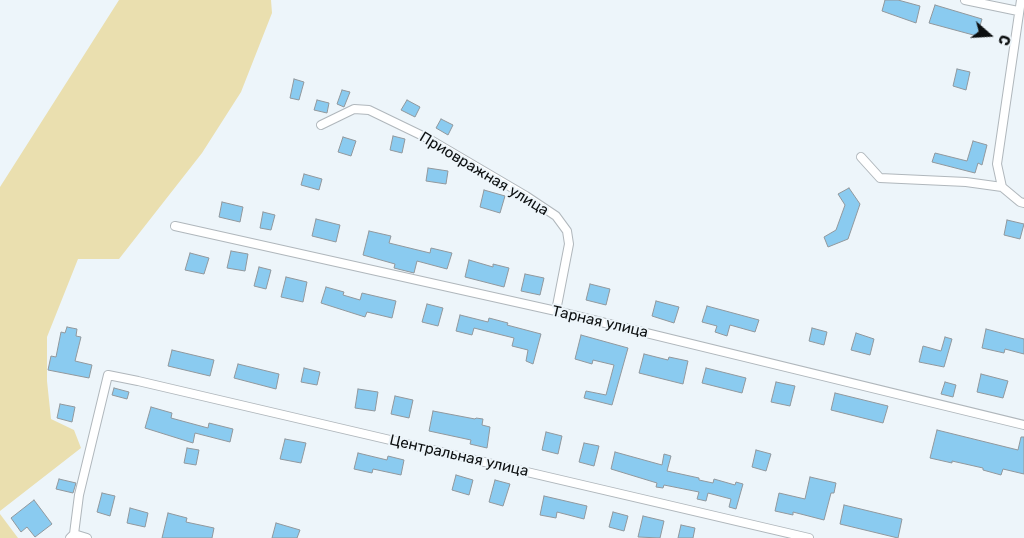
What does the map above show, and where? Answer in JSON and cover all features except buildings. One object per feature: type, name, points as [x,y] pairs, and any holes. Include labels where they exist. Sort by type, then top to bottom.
[{"type":"street","points":[[965,0],[1018,11]]},
{"type":"street","points":[[1002,187],[997,164],[1021,0]]},
{"type":"street","name":"Приовражная улица","points":[[321,125],[354,109],[369,110],[429,139],[526,196],[556,216],[567,231],[569,244],[556,312]]},
{"type":"street","points":[[861,157],[880,178],[966,182],[1002,187],[1020,202],[1024,203]]},
{"type":"street","name":"Тарная улица","points":[[175,226],[556,312],[1024,425]]},
{"type":"street","name":"Центральная улица","points":[[72,536],[79,495],[108,375],[809,538]]},
{"type":"street","points":[[72,536],[87,538]]},
{"type":"shaded area","points":[[119,0],[271,0],[272,13],[241,92],[202,153],[119,259],[78,259],[47,337],[47,381],[51,419],[74,430],[81,448],[0,511],[0,187]]},
{"type":"shaded area","points":[[0,514],[18,538],[0,538]]}]
